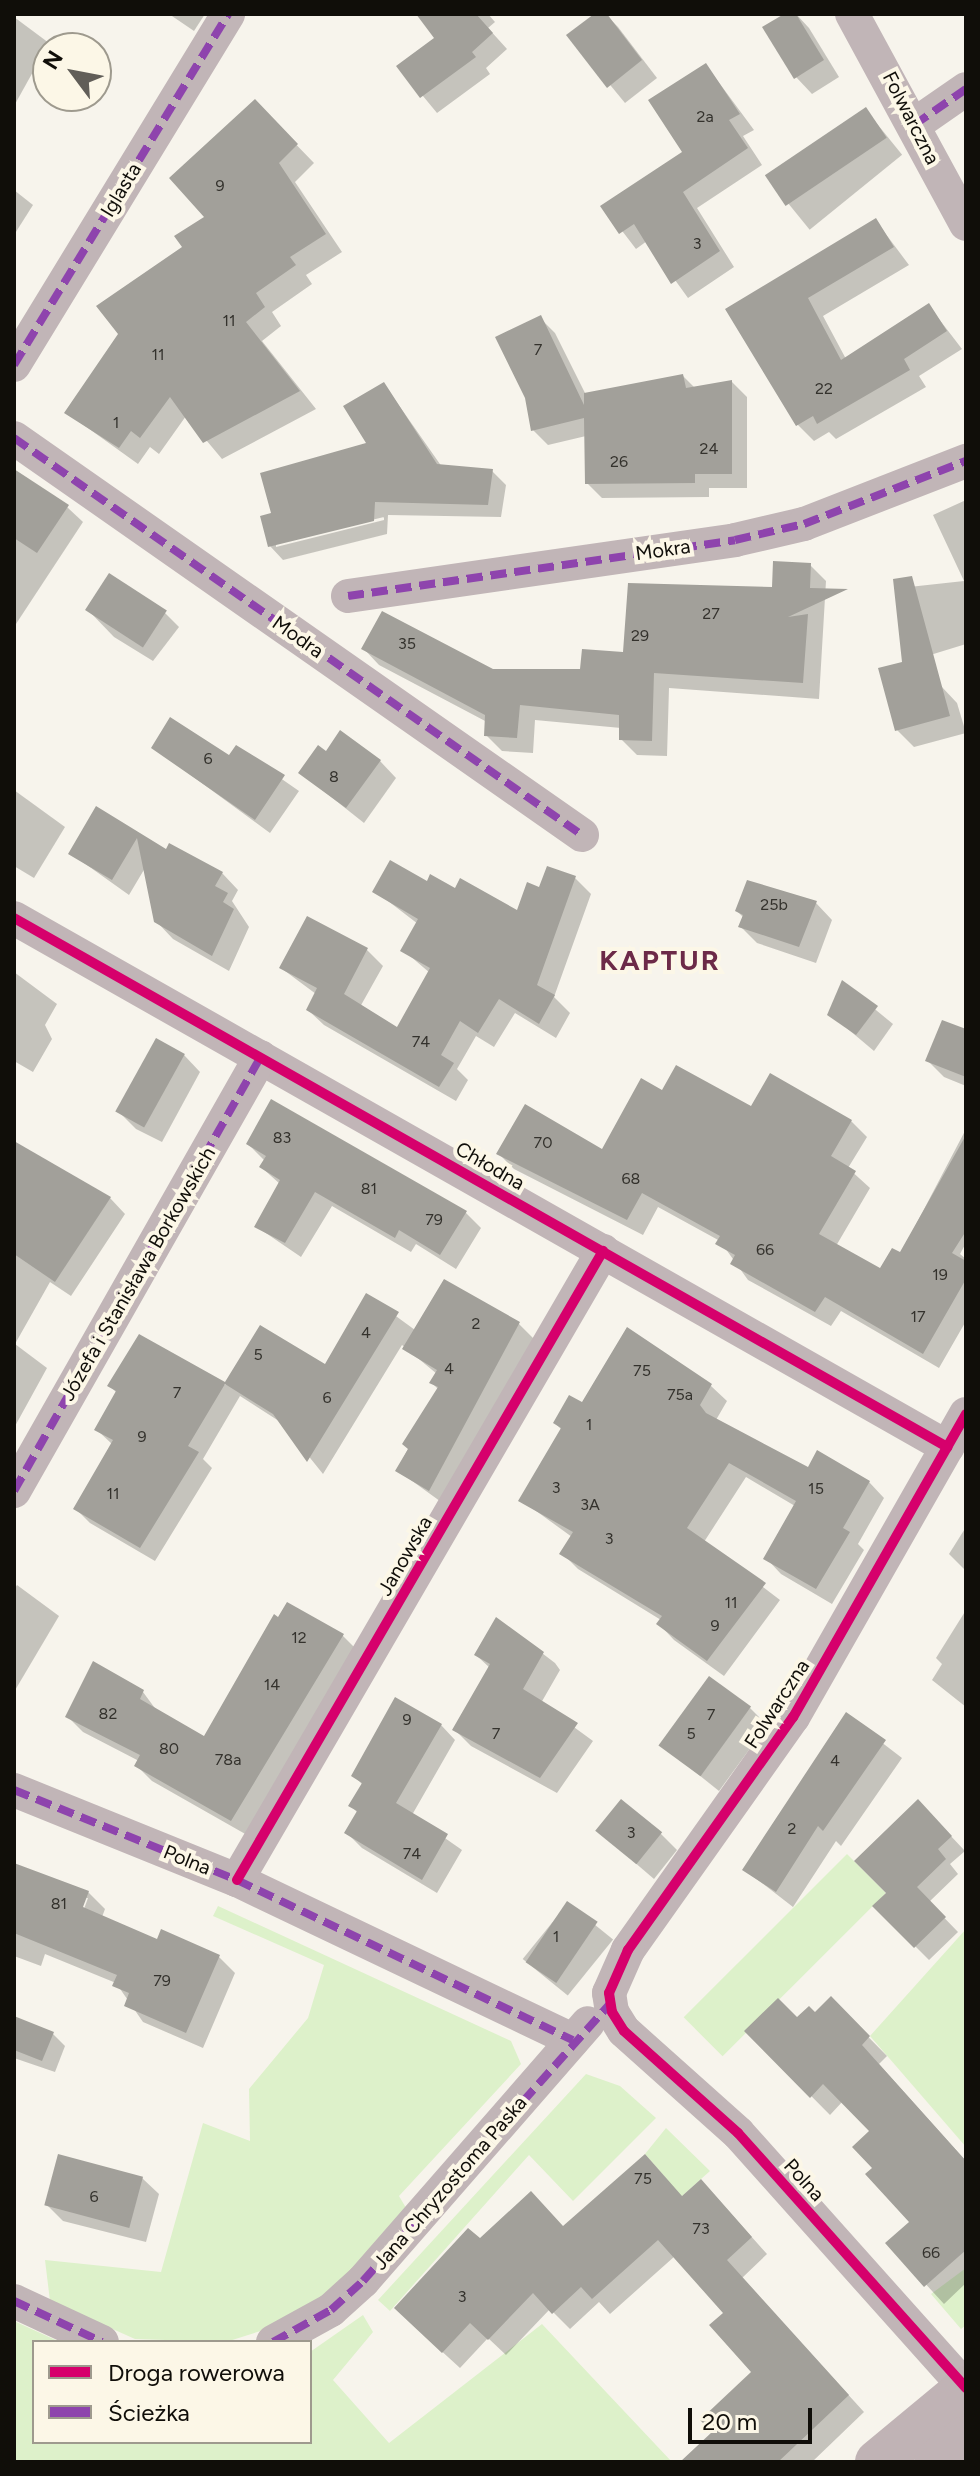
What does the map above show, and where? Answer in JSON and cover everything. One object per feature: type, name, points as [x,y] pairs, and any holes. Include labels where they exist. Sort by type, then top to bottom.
[{"type":"street","name":"Iglasta","points":[[14,365],[228,14]]},
{"type":"street","name":"Folwarczna","points":[[852,14],[966,224]]},
{"type":"street","points":[[914,125],[966,89]]},
{"type":"street","name":"Modra","points":[[14,438],[582,835]]},
{"type":"street","name":"Mokra","points":[[348,596],[735,540],[804,524],[966,461]]},
{"type":"street","name":"Chłodna","points":[[14,918],[603,1251],[960,1427]]},
{"type":"street","name":"Józefa i Stanisława Borkowskich","points":[[14,1491],[261,1057]]},
{"type":"street","name":"Janowska","points":[[237,1880],[603,1251]]},
{"type":"street","name":"Folwarczna","points":[[610,2004],[614,1974],[628,1950],[793,1717],[960,1427]]},
{"type":"street","name":"Polna","points":[[14,1790],[237,1880],[573,2040]]},
{"type":"street","name":"Polna","points":[[610,2004],[624,2031],[738,2133],[966,2388]]},
{"type":"street","name":"Jana Chryzostoma Paska","points":[[277,2340],[331,2310],[363,2281],[573,2040],[610,2004]]},
{"type":"street","points":[[14,2301],[98,2340]]},
{"type":"street","points":[[877,2462],[966,2388]]},
{"type":"street","points":[[936,2462],[966,2438]]},
{"type":"green space","points":[[847,1854],[886,1893],[723,2056],[684,2017]]},
{"type":"green space","points":[[218,1906],[511,2041],[521,2064],[399,2196],[412,2218],[295,2320],[232,2340],[135,2339],[50,2301],[45,2260],[161,2272],[203,2123],[250,2141],[249,2089],[308,2018],[324,1965],[213,1916]]},
{"type":"green space","points":[[966,1929],[966,2147],[870,2036]]},
{"type":"green space","points":[[586,2074],[620,2086],[656,2118],[573,2201],[529,2155],[390,2311],[378,2300]]},
{"type":"green space","points":[[666,2128],[710,2171],[673,2204],[665,2177],[645,2154]]},
{"type":"green space","points":[[966,2268],[966,2325],[961,2329],[931,2294]]},
{"type":"green space","points":[[363,2315],[373,2332],[333,2380],[389,2443],[542,2324],[672,2462],[14,2462],[14,2321],[56,2340],[32,2340],[32,2444],[312,2444],[312,2351]]},
{"type":"building","points":[[416,14],[476,14],[493,33],[472,52],[476,57],[420,98],[396,66],[434,38]]},
{"type":"building","points":[[594,14],[607,14],[642,60],[607,88],[566,35]]},
{"type":"building","points":[[784,14],[796,14],[824,60],[794,79],[762,27]]},
{"type":"building","points":[[706,63],[740,114],[729,120],[748,148],[683,192],[720,251],[671,284],[634,224],[619,234],[600,206],[682,152],[648,100]]},
{"type":"building","points":[[255,99],[298,144],[279,163],[326,234],[290,257],[296,265],[256,293],[265,307],[246,322],[300,391],[203,443],[170,397],[140,438],[131,431],[119,448],[64,413],[118,334],[96,306],[182,247],[174,236],[204,217],[169,178]]},
{"type":"building","points":[[866,107],[887,138],[786,206],[765,175]]},
{"type":"building","points":[[876,218],[894,247],[808,298],[841,360],[929,303],[947,331],[904,359],[910,370],[817,424],[813,416],[796,426],[725,309]]},
{"type":"building","points":[[541,315],[584,405],[584,393],[683,374],[686,388],[732,380],[732,474],[695,474],[695,483],[585,484],[584,418],[531,431],[525,398],[495,337]]},
{"type":"building","points":[[384,382],[437,464],[493,469],[488,505],[375,502],[374,521],[268,547],[260,516],[271,513],[260,473],[366,443],[343,406]]},
{"type":"building","points":[[14,469],[69,505],[37,553],[14,538]]},
{"type":"building","points":[[773,561],[811,563],[810,588],[848,589],[788,617],[808,614],[803,683],[654,673],[652,741],[619,740],[619,715],[520,705],[517,738],[484,736],[485,715],[361,649],[382,611],[493,669],[580,669],[582,649],[623,652],[628,583],[772,587]]},
{"type":"building","points":[[109,573],[167,611],[143,647],[85,610]]},
{"type":"building","points":[[912,576],[950,716],[895,731],[878,668],[902,662],[893,579]]},
{"type":"building","points":[[170,717],[229,755],[236,745],[285,775],[255,820],[151,748]]},
{"type":"building","points":[[340,730],[381,760],[346,808],[298,773],[318,745],[326,751]]},
{"type":"building","points":[[96,806],[166,849],[169,843],[223,872],[215,886],[228,893],[223,902],[234,909],[212,956],[154,922],[137,838],[112,880],[68,854]]},
{"type":"building","points":[[390,860],[427,881],[430,874],[455,888],[460,878],[517,910],[527,882],[539,887],[547,866],[576,876],[537,985],[555,995],[539,1024],[499,999],[478,1033],[460,1021],[441,1055],[454,1063],[439,1087],[306,1010],[317,988],[279,968],[307,916],[368,948],[344,994],[397,1027],[430,968],[400,951],[418,919],[372,892]]},
{"type":"building","points":[[747,880],[817,901],[799,947],[738,927],[743,915],[735,911]]},
{"type":"building","points":[[842,980],[878,1006],[856,1035],[827,1015]]},
{"type":"building","points":[[942,1020],[966,1029],[966,1077],[925,1061]]},
{"type":"building","points":[[156,1038],[185,1054],[144,1127],[115,1111]]},
{"type":"building","points":[[676,1065],[751,1106],[770,1073],[852,1120],[831,1156],[856,1171],[819,1234],[880,1268],[892,1248],[900,1252],[966,1135],[966,1231],[952,1253],[966,1261],[966,1279],[923,1354],[825,1297],[815,1312],[730,1264],[735,1255],[715,1244],[720,1236],[642,1193],[627,1220],[496,1154],[525,1104],[602,1149],[641,1078],[662,1090]]},
{"type":"building","points":[[271,1099],[467,1211],[440,1255],[399,1230],[395,1238],[315,1192],[285,1243],[254,1227],[280,1180],[259,1167],[266,1156],[246,1144]]},
{"type":"building","points":[[14,1141],[111,1197],[55,1282],[14,1254]]},
{"type":"building","points":[[444,1279],[520,1322],[429,1491],[395,1471],[408,1449],[402,1444],[438,1387],[429,1383],[437,1370],[402,1349]]},
{"type":"building","points":[[366,1293],[399,1312],[307,1462],[273,1414],[225,1384],[188,1446],[199,1452],[140,1548],[73,1509],[113,1440],[94,1430],[116,1391],[107,1386],[139,1334],[225,1382],[260,1325],[325,1364]]},
{"type":"building","points":[[627,1327],[712,1384],[700,1405],[706,1413],[808,1467],[817,1450],[870,1481],[843,1528],[850,1532],[816,1589],[763,1559],[796,1501],[729,1463],[687,1528],[766,1583],[707,1661],[656,1624],[662,1616],[559,1554],[573,1532],[518,1501],[561,1428],[553,1423],[569,1395],[582,1402]]},
{"type":"building","points":[[287,1602],[344,1634],[231,1821],[134,1766],[140,1755],[65,1717],[93,1661],[144,1690],[140,1699],[204,1736],[274,1614],[278,1617]]},
{"type":"building","points":[[496,1617],[544,1652],[523,1689],[578,1723],[540,1778],[452,1730],[490,1664],[474,1655]]},
{"type":"building","points":[[709,1676],[751,1707],[701,1776],[658,1746]]},
{"type":"building","points":[[395,1697],[442,1724],[396,1803],[448,1834],[422,1880],[344,1833],[357,1811],[348,1806],[362,1783],[351,1776]]},
{"type":"building","points":[[846,1712],[886,1740],[823,1831],[818,1826],[776,1892],[742,1870]]},
{"type":"building","points":[[621,1799],[662,1832],[636,1864],[595,1831]]},
{"type":"building","points":[[918,1799],[952,1836],[938,1849],[946,1859],[917,1887],[946,1917],[914,1948],[872,1906],[886,1893],[854,1861]]},
{"type":"building","points":[[14,1863],[89,1891],[83,1907],[157,1939],[161,1929],[220,1955],[186,2033],[124,2006],[129,1993],[112,1986],[117,1975],[14,1933]]},
{"type":"building","points":[[567,1901],[598,1922],[556,1983],[526,1962]]},
{"type":"building","points":[[831,1996],[870,2036],[862,2045],[966,2161],[966,2250],[924,2287],[885,2243],[909,2222],[865,2174],[872,2168],[852,2147],[869,2131],[823,2084],[810,2098],[744,2031],[778,1998],[797,2017],[809,2006],[815,2012]]},
{"type":"building","points":[[14,2016],[54,2032],[42,2061],[14,2050]]},
{"type":"building","points":[[58,2154],[143,2177],[129,2228],[44,2205]]},
{"type":"building","points":[[645,2154],[682,2196],[701,2179],[752,2237],[727,2260],[849,2395],[778,2462],[680,2462],[712,2432],[700,2420],[751,2372],[709,2325],[723,2313],[658,2240],[592,2299],[581,2287],[552,2314],[533,2293],[488,2340],[470,2323],[442,2353],[394,2308],[468,2228],[480,2238],[531,2191],[563,2226]]},
{"type":"marked path","points":[[14,365],[228,14]]},
{"type":"marked path","points":[[914,125],[966,89]]},
{"type":"marked path","points":[[14,438],[582,835]]},
{"type":"marked path","points":[[348,596],[735,540],[804,524],[966,461]]},
{"type":"marked path","points":[[14,1491],[261,1057]]},
{"type":"marked path","points":[[14,1790],[237,1880],[573,2040]]},
{"type":"marked path","points":[[277,2340],[331,2310],[363,2281],[610,2004]]},
{"type":"marked path","points":[[14,2301],[98,2340]]},
{"type":"cycle path","points":[[14,918],[947,1447]]},
{"type":"cycle path","points":[[237,1880],[603,1251]]},
{"type":"cycle path","points":[[966,1414],[793,1717],[628,1950],[609,1993],[612,2012],[624,2031],[738,2133],[966,2388]]},
{"type":"district","name":"KAPTUR","points":[[660,960]]}]
